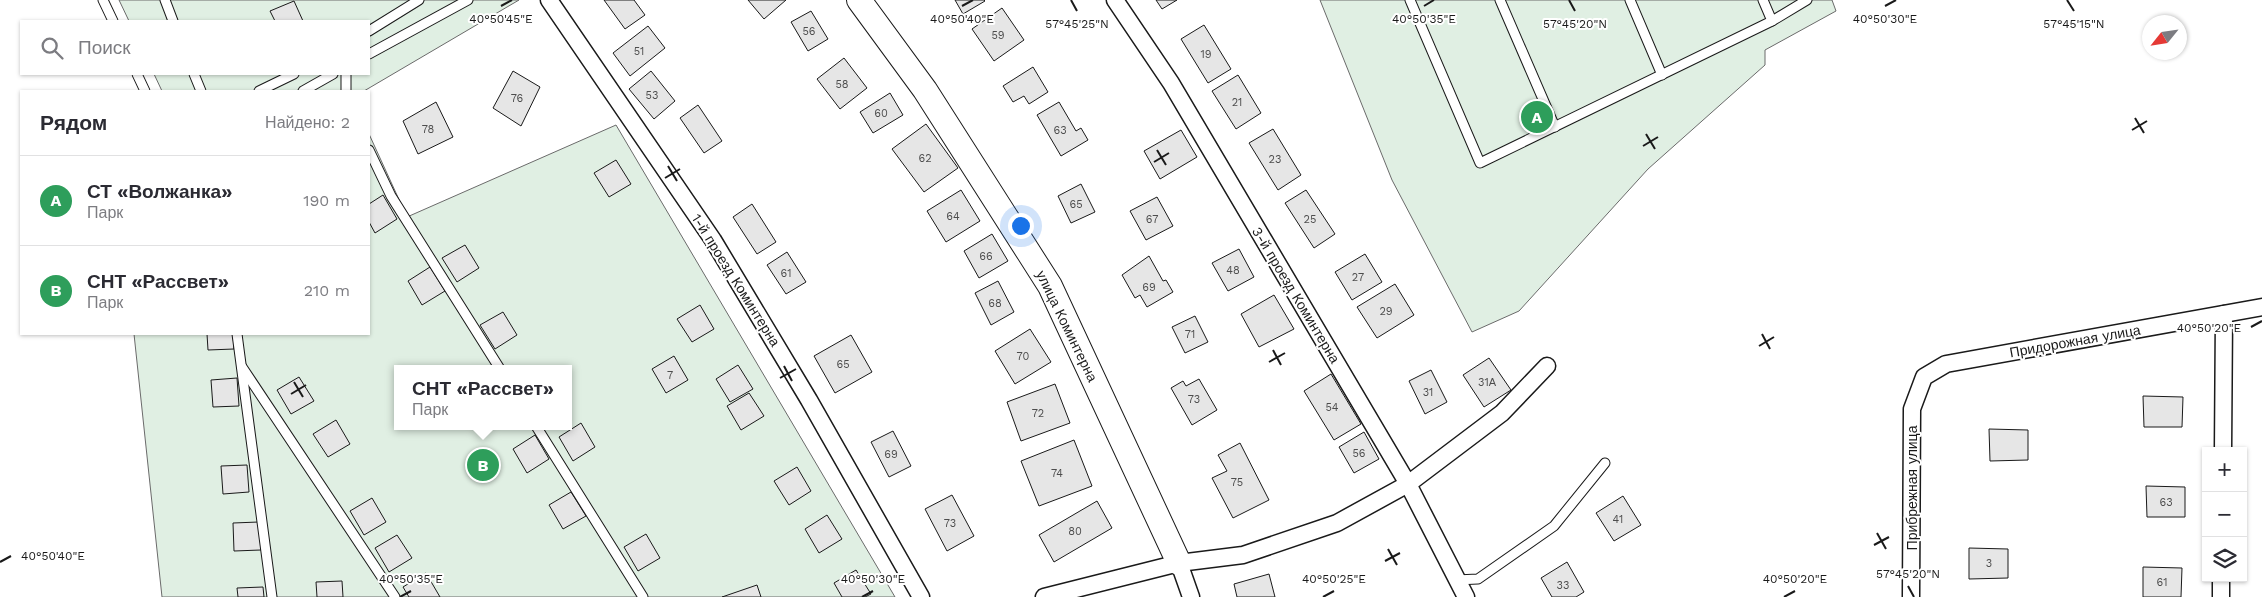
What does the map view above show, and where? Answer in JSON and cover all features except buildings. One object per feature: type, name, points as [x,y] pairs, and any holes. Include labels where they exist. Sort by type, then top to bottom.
[{"type":"street","name":"1-й проезд Коминтерна","points":[[549,0],[712,240],[809,400],[921,597]]},
{"type":"street","name":"улица Коминтерна","points":[[859,0],[925,90],[1050,286],[1179,562],[1191,597]]},
{"type":"street","name":"3-й проезд Коминтерна","points":[[1115,0],[1171,83],[1408,484],[1466,597]]},
{"type":"street","name":"Придорожная улица","points":[[1912,409],[1924,377],[1946,364],[2262,306]]},
{"type":"street","points":[[2223,447],[2224,314]]},
{"type":"street","points":[[1044,597],[1179,562],[1243,555],[1337,523],[1408,484],[1502,413],[1547,366]]},
{"type":"street","name":"Прибрежная улица","points":[[1911,597],[1912,409]]},
{"type":"street","points":[[2221,582],[2221,597]]},
{"type":"lane","points":[[103,0],[113,20]]},
{"type":"lane","points":[[165,0],[173,20]]},
{"type":"lane","points":[[370,30],[419,0]]},
{"type":"lane","points":[[370,53],[468,0]]},
{"type":"lane","points":[[1410,0],[1480,163],[1772,21],[1807,0]]},
{"type":"lane","points":[[1500,0],[1555,127]]},
{"type":"lane","points":[[1630,0],[1662,74]]},
{"type":"lane","points":[[1763,0],[1772,21]]},
{"type":"lane","points":[[137,75],[145,90]]},
{"type":"lane","points":[[194,75],[201,90]]},
{"type":"lane","points":[[261,90],[292,75]]},
{"type":"lane","points":[[305,90],[332,75]]},
{"type":"lane","points":[[346,75],[346,90]]},
{"type":"lane","points":[[370,152],[391,196],[497,365]]},
{"type":"lane","points":[[237,335],[272,597]]},
{"type":"lane","points":[[242,367],[395,597]]},
{"type":"lane","points":[[539,430],[643,597]]},
{"type":"lane","points":[[1456,580],[1478,579],[1554,526],[1605,464]]},
{"type":"green space","points":[[119,0],[519,0],[366,90],[162,90],[154,75],[370,75],[370,20],[129,20]]},
{"type":"green space","points":[[1320,0],[1832,0],[1836,11],[1765,50],[1765,65],[1648,169],[1519,311],[1472,332],[1392,180]]},
{"type":"green space","points":[[616,125],[895,597],[162,597],[134,335],[370,335],[370,136],[407,217]]},
{"type":"place","name":"СТ «Волжанка»","points":[[1537,117]]},
{"type":"place","name":"СНТ «Рассвет»","points":[[483,465]]}]
